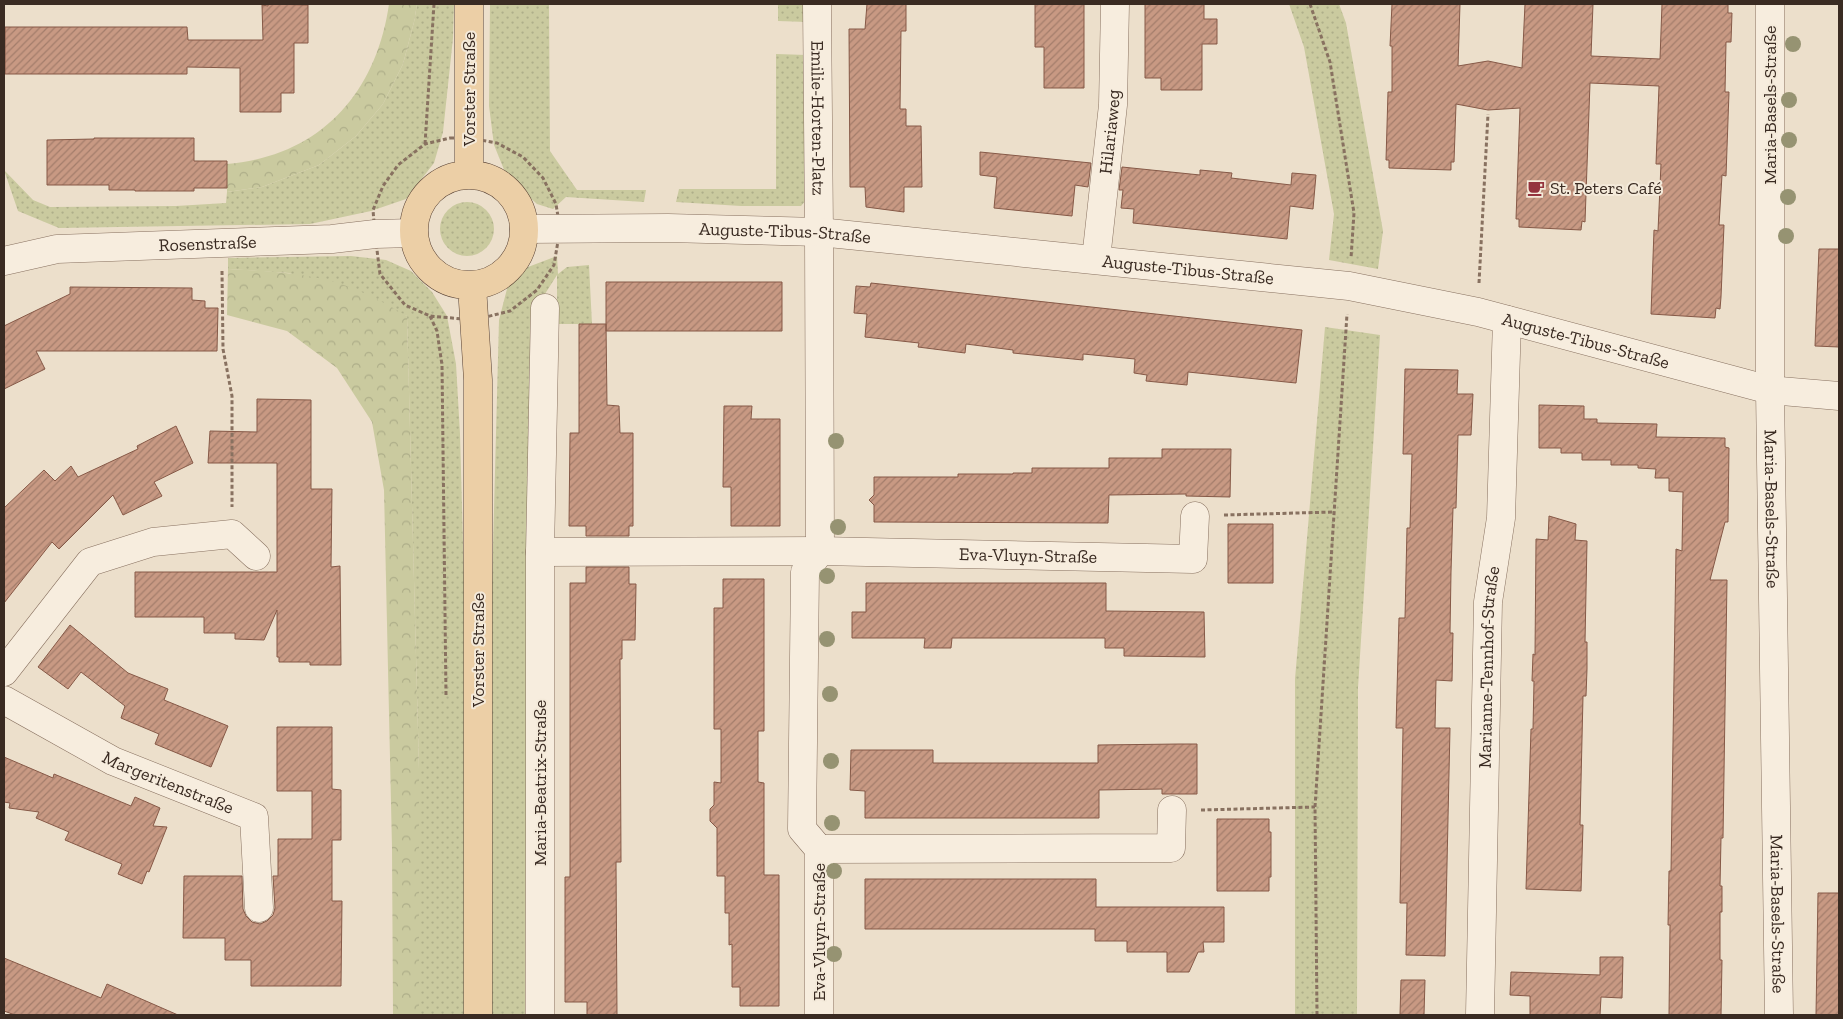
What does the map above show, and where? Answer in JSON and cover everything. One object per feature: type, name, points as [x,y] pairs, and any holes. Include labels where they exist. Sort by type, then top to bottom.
[{"type":"main road","name":"Vorster Straße","points":[[469,4],[469,174]]},
{"type":"main road","points":[[469,174],[486,177],[501,185],[513,197],[521,212],[524,229],[522,246],[515,261],[503,274],[489,282],[472,286],[458,285],[444,280],[432,272],[422,261],[416,248],[413,233],[415,215],[422,199],[435,186],[451,178],[469,174]]},
{"type":"main road","name":"Vorster Straße","points":[[472,286],[478,380],[478,1015]]},
{"type":"street","name":"Emilie-Horten-Platz","points":[[817,4],[819,232]]},
{"type":"street","name":"Hilariaweg","points":[[1096,259],[1113,105],[1115,4]]},
{"type":"street","name":"Maria-Basels-Straße","points":[[1770,4],[1770,390],[1779,1015]]},
{"type":"street","name":"Auguste-Tibus-Straße","points":[[524,229],[668,228],[819,232],[1349,286],[1478,312],[1770,390],[1839,396]]},
{"type":"street","points":[[540,552],[820,551],[819,232]]},
{"type":"street","name":"Rosenstraße","points":[[4,261],[56,249],[332,239],[375,234],[413,233]]},
{"type":"street","name":"Maria-Beatrix-Straße","points":[[540,1015],[540,552],[546,308]]},
{"type":"street","name":"Marianne-Tennhof-Straße","points":[[1480,1015],[1488,602],[1501,518],[1507,320]]},
{"type":"street","name":"Eva-Vluyn-Straße","points":[[819,1015],[819,848],[802,830],[805,572],[820,551],[1193,559],[1195,516]]},
{"type":"street","points":[[4,672],[90,562],[153,542],[232,534],[256,556]]},
{"type":"street","name":"Margeritenstraße","points":[[4,700],[113,761],[254,817],[259,908]]},
{"type":"street","name":"Eva-Vluyn-Straße","points":[[819,848],[1171,848],[1172,810]]},
{"type":"path","points":[[425,144],[434,4]]},
{"type":"path","points":[[1310,4],[1330,62],[1354,213],[1315,807],[1317,1015]]},
{"type":"path","points":[[1478,312],[1488,114]]},
{"type":"path","points":[[222,243],[223,349],[232,396],[232,534]]},
{"type":"path","points":[[430,316],[437,331],[442,365],[446,705]]},
{"type":"path","points":[[1195,516],[1333,512]]},
{"type":"path","points":[[1172,810],[1315,807]]},
{"type":"green space","points":[[389,4],[417,4],[414,22],[403,64],[383,104],[356,136],[319,165],[262,187],[227,192],[227,164],[260,159],[290,148],[316,134],[338,115],[357,92],[371,66],[382,36]]},
{"type":"green space","points":[[417,4],[454,4],[453,38],[443,132],[434,163],[406,199],[371,211],[310,224],[59,228],[18,211],[4,170],[33,200],[50,207],[176,206],[226,203],[227,192],[262,187],[319,165],[356,136],[383,104],[403,64]]},
{"type":"green space","points":[[490,4],[549,4],[550,151],[577,190],[646,190],[644,202],[566,197],[553,209],[537,204],[507,177],[494,145],[489,106]]},
{"type":"green space","points":[[778,4],[807,4],[807,22],[778,21]]},
{"type":"green space","points":[[1289,4],[1339,4],[1346,23],[1383,231],[1378,269],[1329,260],[1334,214],[1304,47]]},
{"type":"green space","points":[[776,54],[807,55],[807,199],[801,206],[741,206],[676,202],[679,189],[776,189]]},
{"type":"green space","points":[[462,202],[472,202],[482,206],[490,214],[494,229],[490,244],[482,252],[472,256],[462,256],[452,252],[444,244],[440,234],[440,224],[444,214],[452,206]]},
{"type":"green space","points":[[351,256],[386,260],[411,271],[432,292],[447,316],[456,364],[465,615],[465,1015],[419,1015],[419,769],[407,316],[289,273],[228,269],[228,258]]},
{"type":"green space","points":[[557,256],[558,274],[567,267],[589,265],[592,324],[557,324],[557,275],[543,297],[532,307],[528,460],[525,1015],[492,1015],[491,623],[499,320],[508,285],[528,267]]},
{"type":"green space","points":[[228,269],[267,271],[331,281],[361,291],[407,316],[419,769],[419,1015],[393,1015],[392,848],[384,490],[372,422],[337,368],[287,331],[227,315]]},
{"type":"green space","points":[[1325,327],[1380,335],[1358,688],[1357,1015],[1295,1015],[1295,679]]},
{"type":"building","points":[[268,4],[308,5],[308,43],[294,43],[294,93],[281,93],[281,112],[240,112],[240,68],[187,67],[187,74],[5,74],[5,27],[187,27],[188,40],[263,40],[262,5],[268,6]]},
{"type":"building","points":[[867,4],[906,4],[906,31],[901,31],[900,109],[906,109],[906,126],[921,126],[922,187],[904,187],[904,212],[866,207],[865,187],[850,187],[849,29],[865,29]]},
{"type":"building","points":[[1035,4],[1084,4],[1084,88],[1044,88],[1044,47],[1035,47]]},
{"type":"building","points":[[1145,4],[1204,4],[1204,19],[1217,19],[1217,44],[1202,44],[1202,90],[1161,90],[1161,78],[1145,78]]},
{"type":"building","points":[[1392,4],[1460,4],[1458,66],[1488,61],[1522,68],[1525,4],[1593,4],[1591,56],[1660,59],[1662,4],[1728,4],[1728,13],[1732,13],[1731,42],[1726,42],[1725,92],[1729,92],[1726,176],[1722,175],[1719,225],[1724,225],[1720,309],[1716,308],[1715,318],[1651,314],[1654,230],[1658,231],[1661,164],[1656,164],[1659,86],[1590,83],[1585,222],[1582,221],[1581,230],[1519,227],[1519,219],[1516,219],[1520,108],[1488,110],[1456,104],[1454,162],[1451,162],[1451,170],[1389,168],[1389,160],[1386,160],[1388,92],[1392,92],[1392,46],[1390,46]]},
{"type":"building","points":[[194,138],[194,161],[227,161],[227,188],[194,188],[194,191],[135,191],[109,190],[109,185],[47,185],[47,140]]},
{"type":"building","points":[[980,152],[1091,163],[1088,187],[1075,185],[1072,216],[994,208],[997,177],[980,175]]},
{"type":"building","points":[[1122,167],[1200,175],[1200,170],[1232,173],[1231,178],[1291,185],[1292,173],[1316,175],[1313,209],[1290,206],[1287,239],[1133,223],[1134,209],[1121,208],[1123,190],[1119,190]]},
{"type":"building","points":[[1819,249],[1839,249],[1839,347],[1815,346]]},
{"type":"building","points":[[606,282],[782,282],[782,331],[606,331]]},
{"type":"building","points":[[871,283],[1302,330],[1296,383],[1188,372],[1187,385],[1146,381],[1147,375],[1134,373],[1135,359],[1083,354],[1083,360],[1013,353],[1013,350],[966,344],[965,353],[918,347],[919,343],[865,337],[867,314],[854,313],[856,286],[870,287]]},
{"type":"building","points":[[70,287],[192,288],[192,300],[205,301],[205,308],[218,308],[217,351],[36,351],[45,369],[4,389],[4,326],[70,294]]},
{"type":"building","points":[[579,324],[606,324],[607,405],[619,406],[620,433],[633,433],[633,526],[629,526],[629,536],[586,536],[586,526],[569,526],[570,433],[579,433]]},
{"type":"building","points":[[1405,369],[1458,370],[1457,394],[1473,394],[1471,435],[1458,435],[1456,508],[1453,508],[1451,572],[1450,633],[1453,633],[1452,681],[1436,680],[1435,728],[1450,728],[1445,956],[1406,955],[1407,903],[1400,903],[1403,728],[1396,728],[1399,618],[1405,618],[1407,528],[1410,528],[1412,454],[1403,454]]},
{"type":"building","points":[[257,399],[311,400],[311,489],[332,489],[331,567],[340,566],[341,665],[279,662],[279,657],[277,657],[277,610],[264,640],[235,639],[235,633],[204,633],[204,617],[135,617],[135,572],[277,572],[277,463],[208,463],[210,431],[257,432]]},
{"type":"building","points":[[1539,405],[1584,406],[1584,419],[1597,419],[1597,423],[1657,424],[1656,437],[1725,438],[1725,447],[1729,448],[1728,522],[1725,522],[1710,580],[1727,580],[1723,838],[1721,838],[1720,886],[1722,886],[1722,912],[1720,912],[1720,960],[1722,960],[1721,1015],[1669,1015],[1670,925],[1668,925],[1669,871],[1671,871],[1676,549],[1682,551],[1683,492],[1669,491],[1669,478],[1655,478],[1656,469],[1638,468],[1638,465],[1611,465],[1611,460],[1582,460],[1582,453],[1561,453],[1561,448],[1539,448]]},
{"type":"building","points":[[724,406],[752,406],[751,419],[780,419],[780,526],[731,526],[731,487],[723,487]]},
{"type":"building","points":[[176,426],[193,463],[154,482],[162,496],[123,515],[113,495],[59,549],[52,542],[4,603],[4,508],[44,470],[55,481],[71,466],[78,477],[138,449],[137,446]]},
{"type":"building","points":[[1162,449],[1231,449],[1230,497],[1186,496],[1186,494],[1109,495],[1108,523],[874,522],[874,505],[869,500],[874,495],[874,477],[958,477],[958,474],[1032,473],[1032,468],[1109,468],[1109,458],[1162,458]]},
{"type":"building","points":[[1549,516],[1576,524],[1575,540],[1587,541],[1585,642],[1587,642],[1587,669],[1586,696],[1583,696],[1580,825],[1583,825],[1581,891],[1526,889],[1531,729],[1533,729],[1534,681],[1532,681],[1533,654],[1535,655],[1536,539],[1548,540]]},
{"type":"building","points":[[1228,524],[1273,524],[1273,583],[1228,583]]},
{"type":"building","points":[[586,567],[629,567],[629,584],[636,584],[635,640],[622,640],[622,659],[620,659],[621,862],[616,862],[617,1015],[587,1015],[587,1002],[565,1002],[565,877],[570,877],[570,583],[586,583]]},
{"type":"building","points":[[723,579],[764,579],[764,731],[758,731],[758,782],[764,783],[764,875],[779,875],[779,1006],[740,1006],[740,987],[732,987],[732,944],[729,945],[729,913],[725,913],[725,876],[717,876],[717,828],[710,821],[710,809],[714,805],[714,782],[721,783],[721,729],[714,729],[714,608],[723,608]]},
{"type":"building","points":[[866,583],[1106,583],[1106,611],[1204,612],[1205,657],[1124,656],[1124,648],[1105,648],[1105,638],[952,638],[951,648],[924,648],[925,638],[852,638],[852,612],[866,612]]},
{"type":"building","points":[[70,625],[128,673],[168,689],[164,700],[228,726],[211,767],[155,744],[159,734],[121,718],[125,706],[81,672],[68,689],[38,667]]},
{"type":"building","points":[[277,727],[332,727],[332,789],[341,790],[341,840],[332,840],[332,901],[342,901],[341,986],[251,986],[251,960],[225,960],[225,938],[183,938],[184,876],[242,876],[243,909],[246,916],[252,922],[260,924],[267,921],[273,915],[275,908],[273,876],[278,876],[278,839],[312,839],[312,791],[277,791]]},
{"type":"building","points":[[1197,744],[1197,794],[1162,794],[1162,789],[1099,790],[1099,818],[865,818],[865,791],[850,790],[851,750],[933,750],[933,763],[1098,763],[1098,745]]},
{"type":"building","points":[[4,757],[53,778],[54,774],[131,806],[135,797],[160,808],[153,826],[167,827],[149,872],[147,871],[142,884],[118,874],[122,864],[65,840],[69,832],[36,818],[39,812],[9,808],[10,803],[4,802]]},
{"type":"building","points":[[1217,819],[1269,819],[1269,832],[1271,832],[1271,877],[1269,877],[1269,891],[1217,891]]},
{"type":"building","points":[[865,879],[1096,879],[1096,907],[1224,907],[1224,942],[1203,942],[1204,952],[1198,952],[1189,972],[1167,972],[1167,952],[1127,952],[1127,941],[1095,941],[1095,929],[865,929]]},
{"type":"building","points":[[1818,893],[1839,893],[1839,1015],[1816,1015]]},
{"type":"building","points":[[1600,957],[1623,957],[1622,998],[1601,997],[1600,1015],[1530,1015],[1530,996],[1510,995],[1511,972],[1600,975]]},
{"type":"building","points":[[4,958],[101,998],[107,984],[178,1015],[15,1015],[4,1011]]},
{"type":"building","points":[[1401,980],[1425,980],[1424,1015],[1400,1015]]},
{"type":"place","name":"St. Peters Café","points":[[1536,188]]}]
